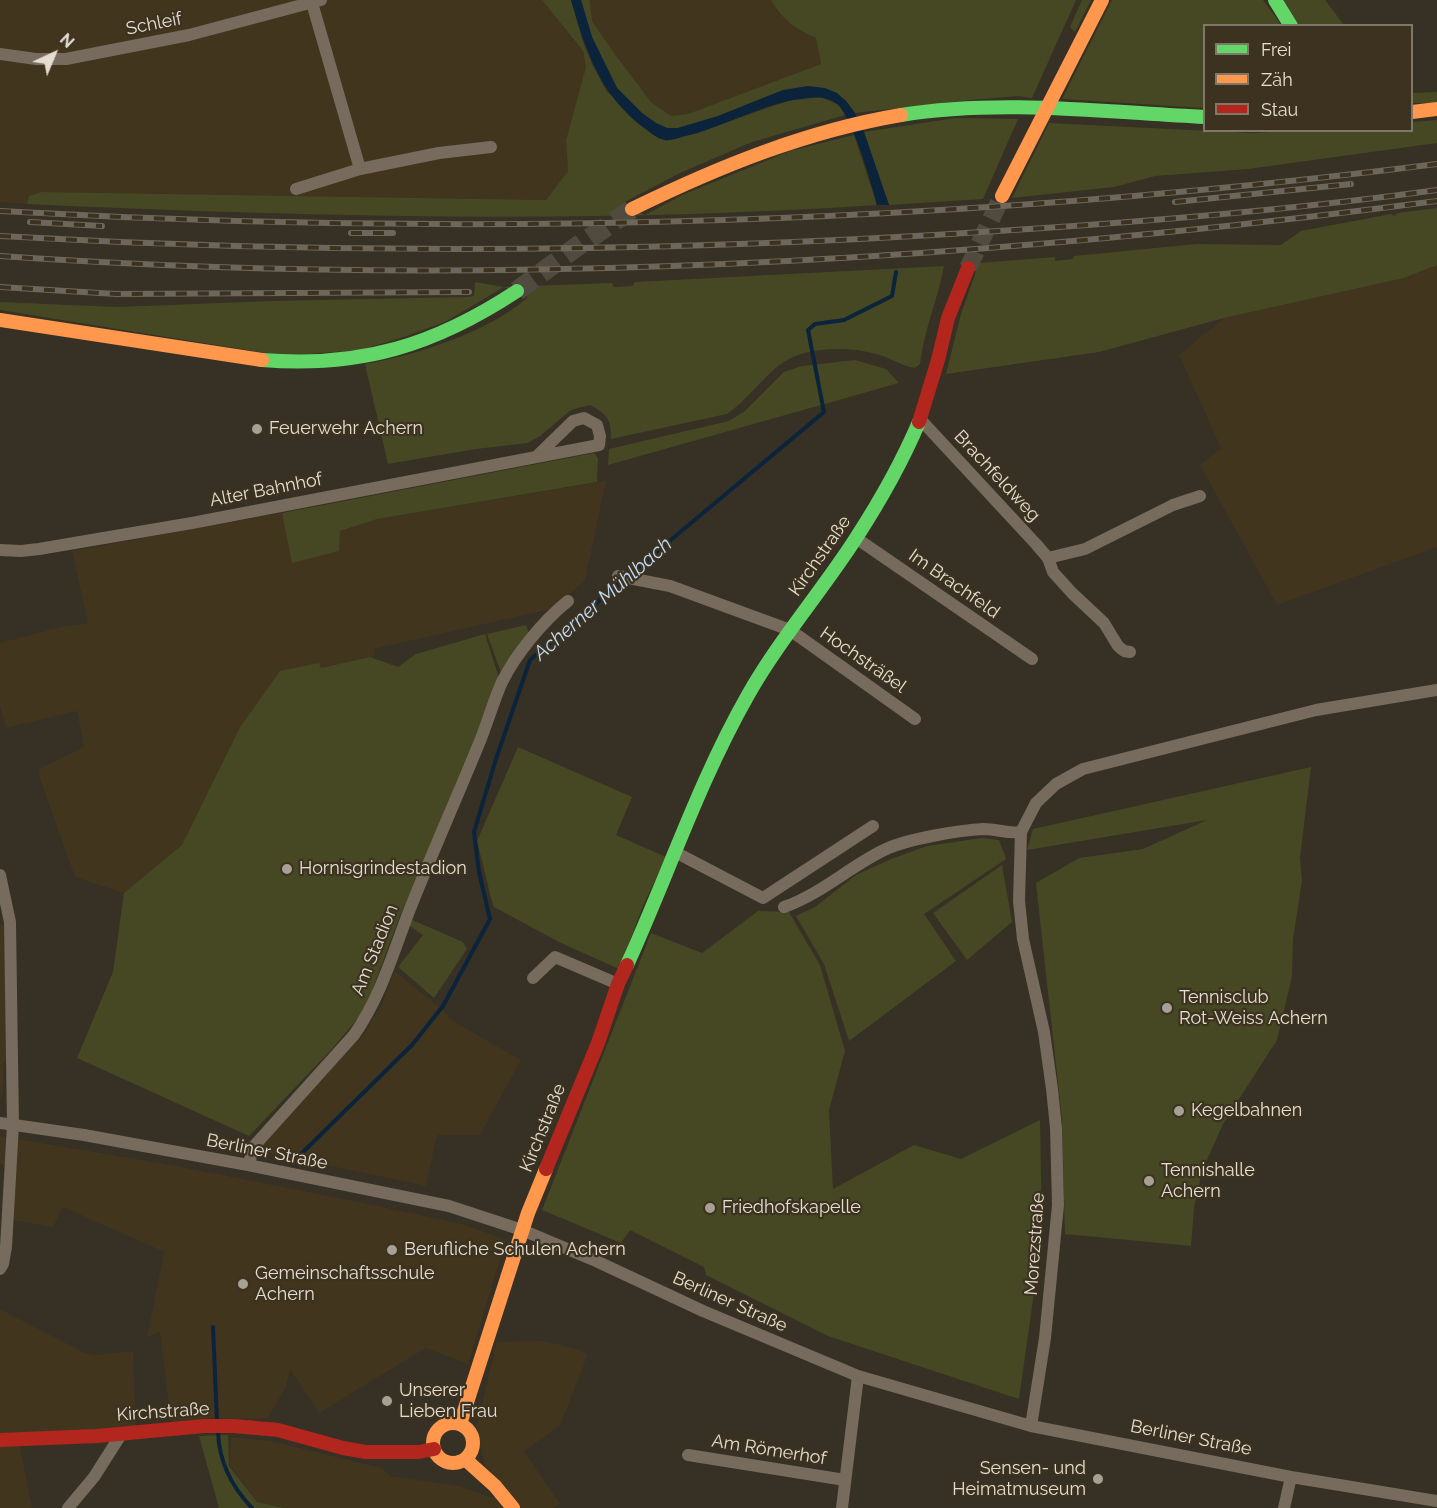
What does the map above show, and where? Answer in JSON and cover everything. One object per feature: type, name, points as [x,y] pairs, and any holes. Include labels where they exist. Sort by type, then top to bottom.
[{"type":"main road","points":[[1002,196],[1102,0]]},
{"type":"main road","points":[[1275,0],[1290,24]]},
{"type":"main road","points":[[632,209],[711,171],[772,147],[828,130],[874,120],[958,109],[1022,109],[1203,117]]},
{"type":"main road","points":[[1413,112],[1437,109]]},
{"type":"main road","name":"Kirchstraße","points":[[460,1424],[522,1230],[598,1043],[618,984],[654,906],[704,783],[748,695],[790,630],[856,538],[906,452],[920,419],[948,318],[968,268]]},
{"type":"main road","points":[[0,320],[203,352],[284,362],[324,361],[355,359],[416,343],[453,329],[494,308],[517,291]]},
{"type":"main road","points":[[450,1423],[460,1424],[469,1431],[473,1440],[471,1451],[465,1459],[449,1462],[440,1458],[434,1449],[434,1439],[438,1430],[450,1423]]},
{"type":"main road","name":"Kirchstraße","points":[[0,1440],[229,1426],[278,1430],[342,1448],[366,1452],[419,1452],[434,1449]]},
{"type":"main road","points":[[465,1459],[495,1486],[513,1508]]},
{"type":"street","name":"Schleif","points":[[0,54],[36,59],[66,59],[189,35],[316,1],[360,169]]},
{"type":"street","points":[[296,189],[360,169],[439,153],[491,147]]},
{"type":"street","name":"Alter Bahnhof","points":[[0,550],[39,549],[192,523],[599,445],[600,436],[597,425],[584,418],[573,421],[537,456]]},
{"type":"street","name":"Brachfeldweg","points":[[920,419],[1048,558],[1053,572],[1104,623],[1118,646],[1130,652]]},
{"type":"street","points":[[1048,558],[1085,549],[1173,505],[1200,496]]},
{"type":"street","name":"Im Brachfeld","points":[[856,538],[1032,659]]},
{"type":"street","points":[[618,576],[670,586],[790,630]]},
{"type":"street","name":"Am Stadion","points":[[248,1165],[255,1145],[354,1035],[366,1018],[382,984],[408,913],[479,745],[503,681],[531,638],[552,614],[568,601]]},
{"type":"street","name":"Hochsträßel","points":[[790,630],[915,719]]},
{"type":"street","points":[[784,907],[804,900],[885,849],[926,837],[985,829],[1011,833],[1021,832],[1036,803],[1056,784],[1083,769],[1316,710],[1437,690]]},
{"type":"street","points":[[675,852],[763,898],[873,826]]},
{"type":"street","name":"Morezstraße","points":[[1021,832],[1019,901],[1022,929],[1044,1032],[1056,1128],[1058,1205],[1045,1338],[1031,1426]]},
{"type":"street","points":[[0,875],[10,922],[14,1125],[6,1246],[0,1269]]},
{"type":"street","points":[[533,978],[555,957],[618,984]]},
{"type":"street","name":"Berliner Straße","points":[[0,1123],[248,1165],[433,1202],[522,1230],[596,1261],[703,1311],[858,1376],[1031,1426],[1292,1477],[1437,1501]]},
{"type":"street","name":"Am Römerhof","points":[[842,1508],[858,1376]]},
{"type":"street","points":[[68,1508],[94,1477],[122,1433]]},
{"type":"street","name":"Am Römerhof","points":[[688,1455],[845,1480]]},
{"type":"street","points":[[1284,1508],[1288,1485],[1292,1477]]},
{"type":"shaded area","points":[[0,0],[542,0],[583,52],[586,67],[566,140],[568,171],[546,200],[41,192],[29,196],[27,204],[0,202]]},
{"type":"shaded area","points":[[590,0],[771,0],[775,9],[800,31],[816,38],[821,64],[688,114],[671,116],[651,102],[614,53],[592,21]]},
{"type":"shaded area","points":[[1437,265],[1437,547],[1277,605],[1200,465],[1221,448],[1179,355],[1224,318],[1404,278]]},
{"type":"shaded area","points":[[606,481],[585,580],[555,608],[374,649],[375,656],[320,668],[319,664],[239,729],[182,845],[124,893],[75,877],[39,776],[39,769],[84,747],[77,711],[6,728],[0,706],[0,643],[61,627],[88,623],[72,551],[282,513],[293,563],[340,531],[377,519]]},
{"type":"shaded area","points":[[0,925],[4,925],[7,1063],[3,1062],[3,1087],[0,1102]]},
{"type":"shaded area","points":[[395,971],[447,1014],[448,1018],[521,1060],[480,1135],[437,1135],[426,1186],[264,1152],[261,1145],[364,1034],[382,1004]]},
{"type":"shaded area","points":[[0,1136],[166,1164],[344,1199],[462,1224],[506,1240],[468,1364],[426,1348],[319,1413],[290,1369],[286,1387],[267,1419],[211,1418],[171,1422],[160,1332],[147,1337],[164,1252],[63,1207],[53,1227],[6,1219],[7,1165],[0,1164]]},
{"type":"shaded area","points":[[0,1309],[83,1352],[96,1355],[133,1351],[136,1429],[19,1442],[32,1508],[0,1508]]},
{"type":"shaded area","points":[[544,1341],[588,1354],[560,1426],[524,1451],[560,1504],[554,1508],[518,1508],[510,1499],[500,1508],[284,1508],[257,1502],[230,1465],[231,1437],[271,1441],[381,1468],[390,1476],[459,1486],[493,1498],[476,1428],[497,1342]]},
{"type":"green space","points":[[542,0],[571,0],[582,39],[607,92],[666,141],[699,132],[790,100],[821,97],[839,105],[845,115],[752,142],[682,172],[623,203],[645,215],[682,195],[790,151],[854,135],[877,205],[665,215],[452,216],[239,212],[27,204],[29,196],[41,192],[546,200],[568,171],[566,140],[586,67],[583,51]]},
{"type":"green space","points":[[581,0],[590,0],[592,21],[651,102],[671,116],[688,114],[821,64],[816,38],[790,23],[779,13],[771,0],[1076,0],[1032,98],[1018,96],[970,100],[855,113],[846,101],[783,90],[718,116],[678,128],[667,128],[642,113],[617,88],[592,37]]},
{"type":"green space","points":[[1082,0],[1091,0],[1075,32],[1070,27]]},
{"type":"green space","points":[[1112,0],[1263,0],[1280,24],[1203,24],[1203,108],[1062,99]]},
{"type":"green space","points":[[1283,0],[1325,0],[1343,24],[1298,24]]},
{"type":"green space","points":[[1437,92],[1437,103],[1413,103],[1413,93]]},
{"type":"green space","points":[[955,118],[1018,119],[983,199],[889,205],[864,132]]},
{"type":"green space","points":[[1437,120],[1437,143],[1248,169],[1155,176],[1114,187],[1012,198],[1049,123],[1251,133],[1413,132],[1413,122]]},
{"type":"green space","points":[[1437,208],[1437,265],[1404,278],[1224,318],[1099,352],[946,374],[961,314],[979,263],[1055,257],[1055,261],[1073,259],[1074,256],[1196,244],[1281,245],[1301,231]]},
{"type":"green space","points":[[944,266],[920,364],[915,368],[864,351],[839,349],[812,351],[788,359],[778,366],[727,414],[611,439],[607,418],[590,405],[571,410],[528,443],[388,464],[365,364],[407,355],[473,331],[512,310],[528,297],[504,287],[612,283],[614,287],[632,286],[635,282]]},
{"type":"green space","points":[[475,282],[504,287],[445,322],[401,338],[360,350],[284,356],[0,310],[0,302],[117,307],[466,297],[474,296]]},
{"type":"green space","points":[[855,360],[886,369],[899,383],[608,465],[609,449],[729,421],[745,411],[784,372],[802,366]]},
{"type":"green space","points":[[594,453],[598,458],[597,482],[377,519],[340,531],[339,551],[292,563],[282,513]]},
{"type":"green space","points":[[526,625],[530,637],[502,675],[487,634]]},
{"type":"green space","name":"Hornisgrindestadion","points":[[485,634],[499,678],[453,798],[399,918],[365,1010],[331,1050],[249,1136],[77,1058],[113,972],[124,893],[182,845],[239,729],[280,671],[319,663],[321,668],[370,657],[398,667],[416,654]]},
{"type":"green space","points":[[518,747],[632,797],[616,835],[666,857],[643,906],[619,969],[561,943],[494,907],[477,841]]},
{"type":"green space","name":"Tennisclub Rot-Weiss Achern","points":[[1311,767],[1300,858],[1302,881],[1293,939],[1292,976],[1277,1040],[1223,1124],[1202,1171],[1194,1208],[1191,1246],[1065,1234],[1062,1119],[1036,883],[1079,858],[1143,849],[1207,820],[1027,850],[1033,829]]},
{"type":"green space","points":[[982,838],[999,840],[1006,859],[924,914],[956,961],[849,1041],[824,964],[796,916],[815,907],[856,875],[891,859],[927,846]]},
{"type":"green space","points":[[1002,865],[1012,922],[967,960],[933,913]]},
{"type":"green space","points":[[758,911],[789,912],[820,965],[845,1051],[829,1110],[833,1189],[914,1145],[961,1159],[1040,1120],[1042,1236],[1019,1399],[828,1336],[706,1275],[704,1267],[630,1230],[621,1243],[542,1210],[651,933],[702,953]]},
{"type":"green space","points":[[410,919],[463,942],[467,949],[434,998],[398,967],[423,935],[407,924]]},
{"type":"green space","points":[[228,1435],[229,1466],[257,1502],[284,1508],[219,1508],[199,1436]]},
{"type":"water","points":[[571,0],[581,0],[592,37],[617,88],[642,113],[667,128],[678,128],[718,116],[783,90],[808,86],[825,88],[837,93],[855,113],[864,132],[889,205],[877,205],[861,151],[849,122],[837,104],[825,98],[789,101],[673,139],[665,140],[655,136],[629,115],[606,86],[589,54]]},
{"type":"waterway","name":"Acherner Mühlbach","points":[[630,574],[824,412],[808,330],[815,324],[844,320],[892,296],[896,272]]},
{"type":"waterway","name":"Acherner Mühlbach","points":[[301,1154],[412,1045],[443,1006],[490,919],[479,872],[474,832],[530,660],[622,581]]},
{"type":"waterway","name":"Acherner Mühlbach","points":[[213,1327],[217,1421]]},
{"type":"waterway","name":"Acherner Mühlbach","points":[[218,1432],[221,1453],[232,1482],[252,1508]]},
{"type":"tunnel","points":[[968,268],[1002,196]]},
{"type":"tunnel","points":[[517,291],[632,209]]},
{"type":"railway","points":[[0,211],[180,219],[360,223],[540,224],[720,220],[899,212],[1079,200],[1258,184],[1437,164]]},
{"type":"railway","points":[[1175,202],[1351,184]]},
{"type":"railway","points":[[0,236],[374,249],[748,244],[998,231],[1163,219],[1328,204],[1437,190]]},
{"type":"railway","points":[[0,256],[179,266],[359,270],[540,269],[720,264],[900,254],[1080,240],[1259,223],[1437,201]]},
{"type":"railway","points":[[30,222],[102,226]]},
{"type":"railway","points":[[351,233],[393,233]]},
{"type":"railway","points":[[0,287],[116,294],[469,292]]},
{"type":"traffic: fast","points":[[1275,0],[1290,24]]},
{"type":"traffic: fast","points":[[901,115],[938,110],[1014,107],[1203,117]]},
{"type":"traffic: fast","points":[[262,360],[298,362],[332,360],[396,349],[456,326],[517,291]]},
{"type":"traffic: fast","points":[[627,965],[699,794],[730,728],[773,655],[865,524],[898,467],[919,422]]},
{"type":"traffic: slow","points":[[1002,196],[1102,0]]},
{"type":"traffic: slow","points":[[1413,112],[1437,109]]},
{"type":"traffic: slow","points":[[632,209],[763,152],[831,131],[901,115]]},
{"type":"traffic: slow","points":[[0,320],[262,360]]},
{"type":"traffic: slow","points":[[460,1424],[528,1213],[546,1169]]},
{"type":"traffic: slow","points":[[453,1423],[467,1429],[473,1443],[467,1457],[453,1463],[439,1457],[433,1443],[439,1429],[453,1423]]},
{"type":"traffic: slow","points":[[465,1459],[495,1486],[513,1508]]},
{"type":"traffic: jam","points":[[919,422],[948,318],[968,268]]},
{"type":"traffic: jam","points":[[546,1169],[598,1043],[618,984],[627,965]]},
{"type":"traffic: jam","points":[[0,1440],[97,1436],[204,1426],[234,1426],[278,1430],[366,1452],[419,1452],[434,1449]]},
{"type":"place","name":"Feuerwehr Achern","points":[[257,429]]},
{"type":"place","name":"Hornisgrindestadion","points":[[287,869]]},
{"type":"place","name":"Tennisclub Rot-Weiss Achern","points":[[1167,1008]]},
{"type":"place","name":"Kegelbahnen","points":[[1179,1111]]},
{"type":"place","name":"Tennishalle Achern","points":[[1149,1181]]},
{"type":"place","name":"Friedhofskapelle","points":[[710,1208]]},
{"type":"place","name":"Berufliche Schulen Achern","points":[[392,1250]]},
{"type":"place","name":"Gemeinschaftsschule Achern","points":[[243,1284]]},
{"type":"place","name":"Unserer Lieben Frau","points":[[387,1401]]},
{"type":"place","name":"Sensen- und Heimatmuseum","points":[[1098,1479]]}]
